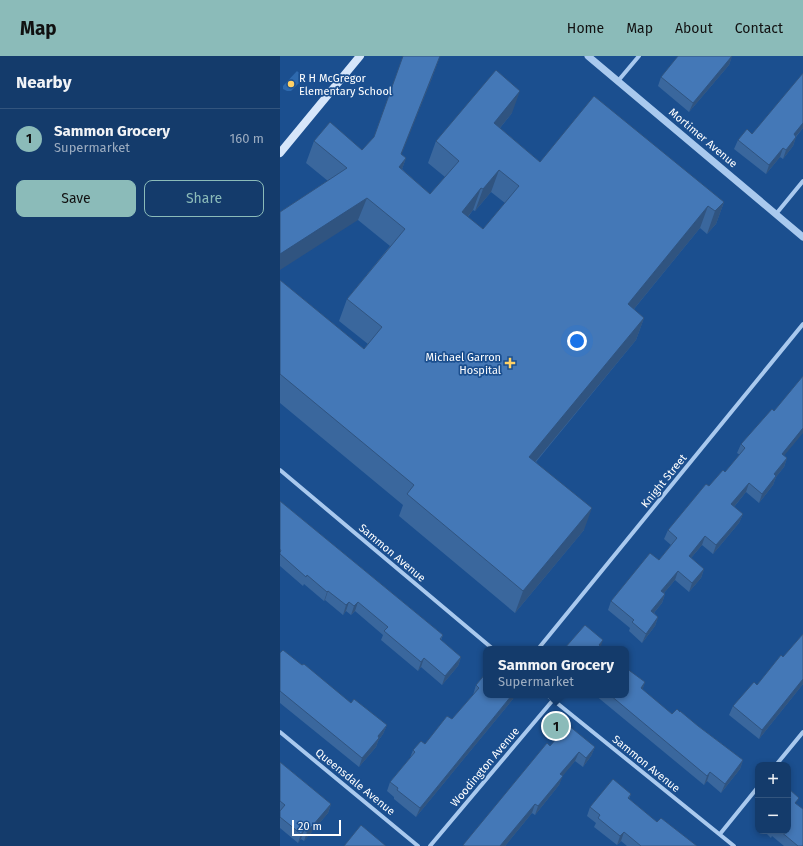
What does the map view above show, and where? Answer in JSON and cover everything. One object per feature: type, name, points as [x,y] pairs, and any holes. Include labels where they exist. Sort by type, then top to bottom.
[{"type":"main road","points":[[280,153],[360,56]]},
{"type":"street","name":"Mortimer Avenue","points":[[588,56],[803,237]]},
{"type":"street","points":[[618,81],[639,56]]},
{"type":"street","points":[[776,214],[803,181]]},
{"type":"street","name":"Knight Street","points":[[540,646],[803,324]]},
{"type":"street","name":"Sammon Avenue","points":[[280,470],[489,646]]},
{"type":"street","name":"Sammon Avenue","points":[[551,698],[734,846]]},
{"type":"street","name":"Woodington Avenue","points":[[430,846],[553,700]]},
{"type":"street","name":"Queensdale Avenue","points":[[280,732],[418,846]]},
{"type":"street","points":[[778,762],[803,732]]},
{"type":"street","points":[[720,834],[755,791]]},
{"type":"shaded area","points":[[297,71],[300,74],[301,81],[291,91],[283,89],[283,86]]},
{"type":"building","name":"Michael Garron Hospital","points":[[403,56],[440,56],[401,154],[406,158],[399,167],[430,194],[459,161],[436,141],[496,70],[520,91],[494,123],[540,162],[594,96],[724,202],[715,211],[708,206],[628,304],[644,318],[529,457],[592,508],[523,591],[407,494],[414,485],[280,374],[280,280],[364,349],[382,327],[347,299],[405,229],[367,198],[280,254],[280,212],[347,168],[314,141],[330,122],[362,150],[374,137]],"holes":[[[499,170],[519,186],[483,229],[462,212],[481,188],[483,189]]]},
{"type":"building","points":[[678,56],[732,56],[693,103],[661,77]]},
{"type":"building","points":[[803,73],[803,123],[794,134],[796,137],[786,150],[783,148],[769,165],[738,140],[747,129],[752,134]]},
{"type":"building","points":[[803,376],[803,428],[782,454],[787,458],[774,474],[776,476],[762,494],[749,483],[731,504],[743,514],[716,545],[705,536],[689,556],[704,569],[692,583],[678,571],[661,591],[665,594],[651,611],[658,617],[646,634],[632,622],[634,620],[611,601],[650,553],[659,560],[677,538],[668,530],[706,484],[709,486],[723,470],[725,472],[745,448],[741,444],[772,409],[774,411]]},
{"type":"building","points":[[280,501],[443,635],[440,639],[461,657],[445,676],[424,658],[421,662],[384,631],[388,627],[358,602],[354,606],[349,602],[346,605],[328,591],[327,592],[307,575],[306,577],[280,554]]},
{"type":"building","points":[[585,625],[603,640],[599,645],[600,646],[567,646]]},
{"type":"building","points":[[803,634],[803,679],[762,730],[733,706],[754,682],[757,685],[781,655],[783,657]]},
{"type":"building","points":[[283,650],[302,665],[304,664],[351,703],[354,699],[387,725],[378,736],[379,738],[362,758],[280,691],[280,653]]},
{"type":"building","points":[[629,670],[645,682],[641,688],[672,714],[677,709],[743,760],[725,784],[710,772],[707,776],[614,698],[629,698]]},
{"type":"building","points":[[483,677],[483,698],[510,698],[420,808],[397,790],[398,788],[390,782],[415,752],[413,750],[421,741],[425,744],[447,716],[452,719],[479,688],[476,685]]},
{"type":"building","points":[[568,725],[595,747],[586,758],[579,752],[560,774],[563,776],[538,806],[535,804],[500,846],[463,845],[547,743],[550,746]]},
{"type":"building","points":[[280,762],[331,804],[307,832],[304,830],[301,834],[280,817],[280,811],[285,805],[280,801]]},
{"type":"building","points":[[613,779],[631,794],[628,798],[657,822],[661,818],[697,846],[641,846],[624,832],[620,836],[598,818],[600,815],[590,807]]},
{"type":"building","points":[[791,791],[799,798],[795,803],[803,809],[803,846],[798,846],[784,834],[791,834]]},
{"type":"building","points":[[361,825],[386,846],[344,846]]},
{"type":"place","name":"R H McGregor Elementary School","points":[[291,84]]},
{"type":"place","name":"Michael Garron Hospital","points":[[510,363]]},
{"type":"place","name":"Sammon Grocery","points":[[556,726]]}]
